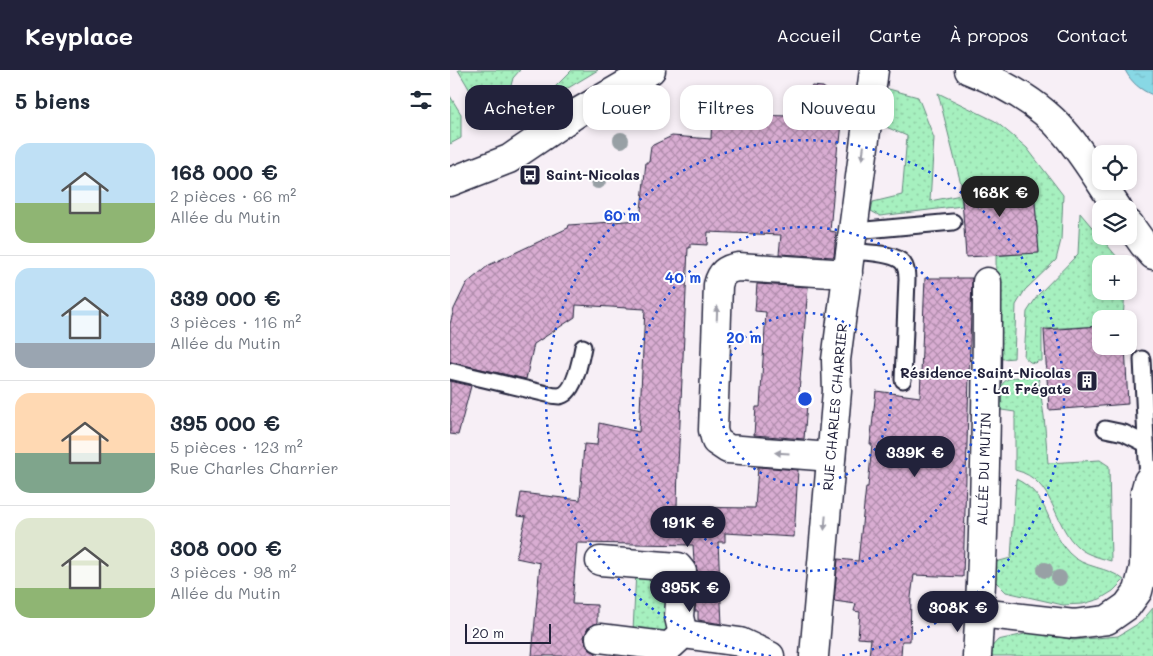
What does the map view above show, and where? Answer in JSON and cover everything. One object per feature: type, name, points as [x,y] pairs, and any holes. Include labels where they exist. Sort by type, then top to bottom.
[{"type":"street","points":[[450,182],[509,159],[577,113],[651,70]]},
{"type":"street","name":"RUE CHARLES CHARRIER","points":[[814,656],[837,391],[836,360],[874,70]]},
{"type":"street","points":[[969,70],[1012,90],[1036,105],[1065,132],[1112,200]]},
{"type":"street","points":[[1137,236],[1153,255]]},
{"type":"street","points":[[831,457],[728,449],[716,441],[713,430],[718,285],[720,278],[729,268],[851,252]]},
{"type":"street","name":"ALLÉE DU MUTIN","points":[[978,656],[987,374],[987,282]]},
{"type":"street","points":[[980,613],[1074,624],[1107,620],[1127,606],[1138,591],[1144,567],[1145,492],[1150,478]]},
{"type":"street","points":[[600,561],[678,566],[682,572],[676,645]]},
{"type":"street","points":[[600,638],[664,646],[740,642],[770,656]]},
{"type":"lane","points":[[903,380],[908,279],[903,263],[889,256],[851,252],[866,230],[953,222]]},
{"type":"lane","points":[[450,371],[560,396],[568,392],[574,383],[583,347]]},
{"type":"lane","points":[[1142,359],[1146,444],[1150,478]]},
{"type":"lane","points":[[1105,429],[1124,433],[1146,444]]},
{"type":"green space","points":[[458,70],[520,70],[513,78],[511,85],[467,85]]},
{"type":"green space","points":[[572,70],[598,70],[573,85],[557,85]]},
{"type":"green space","points":[[894,90],[918,97],[934,138],[930,201],[961,195],[962,206],[880,216],[871,211],[873,202],[902,195],[907,136],[893,130]]},
{"type":"green space","points":[[938,93],[995,121],[1027,148],[1063,195],[1061,240],[1056,260],[1025,290],[1016,305],[1014,358],[1003,359],[997,357],[996,256],[1039,252],[1033,179],[961,184]]},
{"type":"green space","points":[[450,96],[461,114],[461,138],[450,144]]},
{"type":"green space","points":[[1080,213],[1092,227],[1092,245],[1107,245],[1115,255],[1092,255],[1092,300],[1124,300],[1124,310],[1092,310],[1092,326],[1042,329],[1042,361],[1030,362],[1024,357],[1027,312],[1038,295],[1078,254]]},
{"type":"green space","points":[[1038,376],[1048,463],[1100,460],[1109,466],[1111,561],[1079,548],[1063,528],[1046,493],[1038,483],[1028,475],[1015,470],[1015,412],[995,409],[997,398],[1006,380]]},
{"type":"green space","points":[[1016,479],[1036,494],[1056,533],[1069,553],[1082,562],[1118,575],[1124,580],[1113,591],[1100,599],[1083,604],[1063,605],[1006,592],[991,577],[988,564],[1011,558]]},
{"type":"green space","points":[[636,571],[667,571],[667,636],[633,631]]},
{"type":"green space","points":[[1153,608],[1153,656],[988,656],[988,651],[998,640],[1034,632],[1074,640],[1118,636],[1141,622]]},
{"type":"water","points":[[1125,70],[1153,70],[1153,95],[1136,85]]},
{"type":"building","points":[[773,116],[783,116],[783,130],[841,130],[840,142],[838,142],[830,231],[836,232],[834,257],[779,254],[781,235],[708,232],[707,245],[690,244],[690,248],[688,248],[677,507],[755,508],[758,467],[798,470],[794,537],[725,533],[725,542],[718,542],[722,624],[698,620],[698,611],[695,611],[698,573],[694,561],[693,545],[577,543],[572,604],[597,605],[597,623],[588,628],[584,637],[586,644],[590,650],[596,653],[596,656],[532,656],[540,563],[516,558],[526,517],[517,516],[521,493],[580,500],[584,444],[597,445],[599,423],[639,432],[645,309],[576,305],[575,317],[534,344],[526,379],[450,362],[450,324],[454,309],[466,284],[489,265],[568,228],[569,225],[640,220],[646,162],[649,162],[651,146],[672,136],[711,139],[711,130],[773,130]]},
{"type":"building","points":[[1033,179],[1039,253],[966,257],[961,184]]},
{"type":"building","points":[[925,278],[972,278],[963,577],[914,575],[911,597],[910,641],[902,641],[901,656],[869,656],[871,639],[858,638],[860,612],[854,611],[856,604],[834,601],[838,559],[858,561],[866,487],[868,487],[872,444],[870,444],[876,391],[920,397]]},
{"type":"building","points":[[757,284],[808,287],[799,392],[808,393],[804,439],[754,435],[756,407],[760,407],[766,312],[755,311]]},
{"type":"building","name":"Résidence Saint-Nicolas - La Frégate","points":[[1092,327],[1092,355],[1125,355],[1128,404],[1049,410],[1044,330]]},
{"type":"building","points":[[450,381],[471,386],[458,435],[450,434]]},
{"type":"place","name":"Saint-Nicolas","points":[[530,175]]},
{"type":"place","name":"Résidence Saint-Nicolas - La Frégate","points":[[1087,381]]}]
